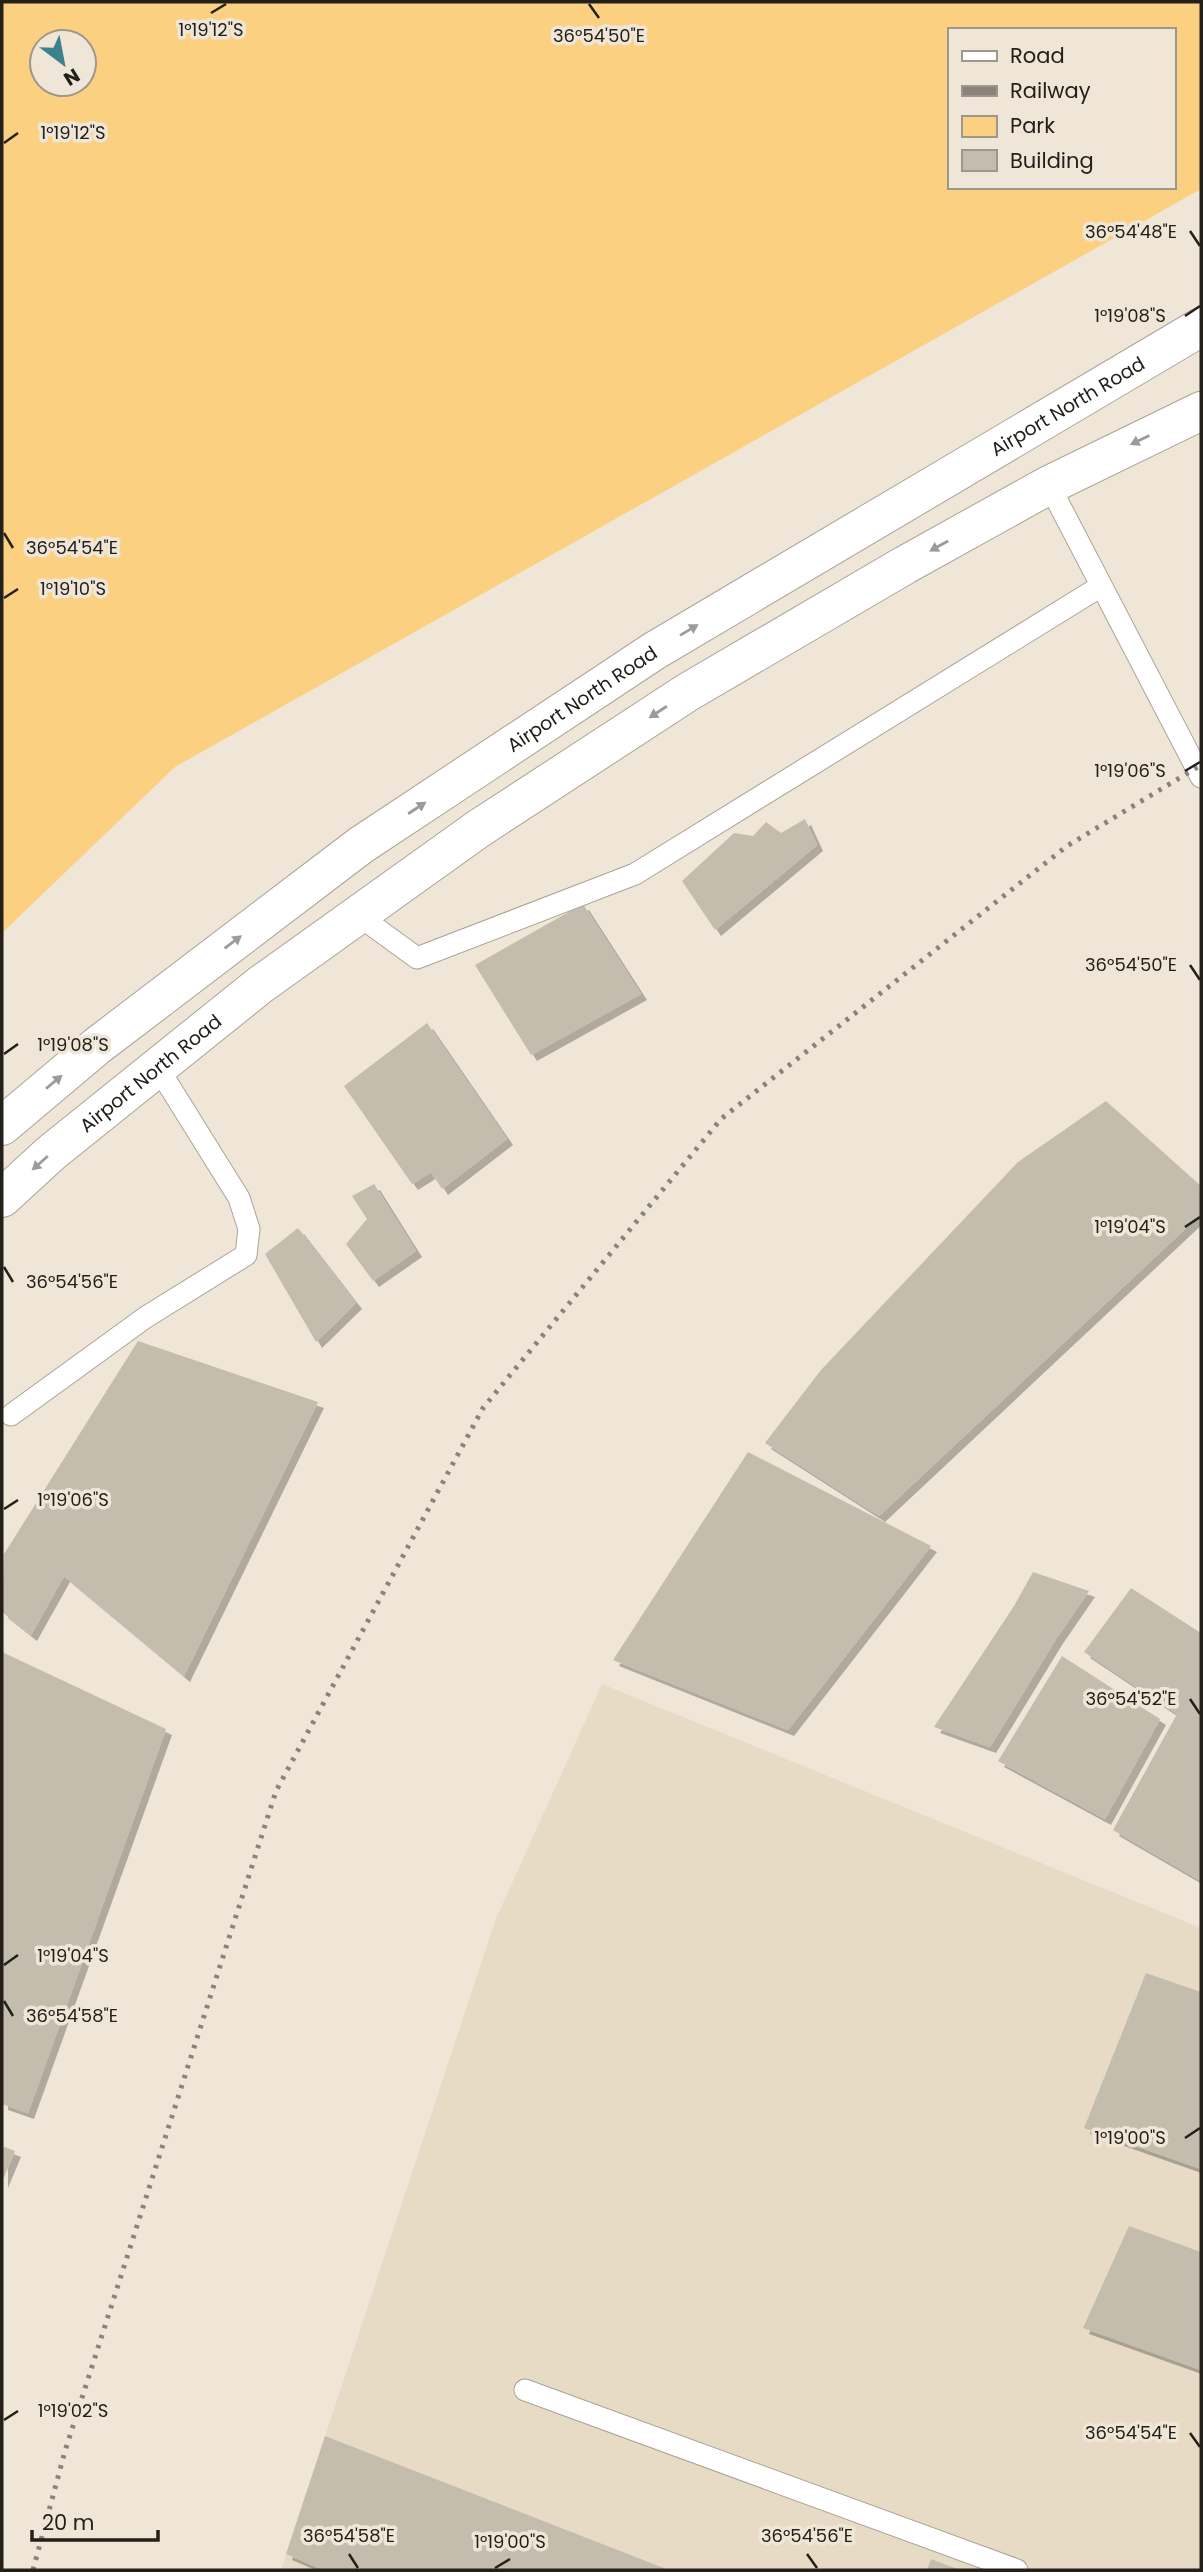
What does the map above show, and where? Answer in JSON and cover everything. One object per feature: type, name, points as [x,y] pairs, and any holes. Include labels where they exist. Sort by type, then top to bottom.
[{"type":"main road","name":"Airport North Road","points":[[2,1126],[97,1046],[373,837],[654,651],[1201,327]]},
{"type":"main road","name":"Airport North Road","points":[[2,1198],[51,1153],[260,985],[478,829],[688,692],[905,565],[1049,485],[1201,411]]},
{"type":"lane","points":[[1049,485],[1201,777]]},
{"type":"lane","points":[[358,915],[417,958],[635,874],[1101,586]]},
{"type":"lane","points":[[11,1415],[146,1317],[246,1255],[249,1230],[239,1198],[158,1068]]},
{"type":"lane","points":[[525,2390],[1017,2570]]},
{"type":"shaded area","points":[[602,1684],[1201,1928],[1201,2570],[281,2570],[495,1921]]},
{"type":"green space","points":[[2,2],[1201,2],[1201,189],[175,767],[2,933]]},
{"type":"building","points":[[805,819],[817,845],[715,930],[682,881],[734,833],[753,836],[766,822],[781,833]]},
{"type":"building","points":[[583,904],[641,994],[531,1055],[475,965]]},
{"type":"building","points":[[427,1023],[507,1139],[442,1189],[431,1172],[412,1184],[344,1086]]},
{"type":"building","points":[[1106,1101],[1201,1186],[1201,1214],[879,1516],[765,1443],[821,1370],[1018,1162]]},
{"type":"building","points":[[374,1184],[416,1251],[373,1281],[346,1244],[367,1219],[352,1196]]},
{"type":"building","points":[[298,1228],[356,1303],[316,1342],[265,1254]]},
{"type":"building","points":[[138,1341],[318,1402],[184,1676],[64,1576],[31,1635],[2,1612],[4,1554]]},
{"type":"building","points":[[748,1452],[931,1546],[788,1730],[613,1660]]},
{"type":"building","points":[[1033,1572],[1089,1591],[1056,1639],[990,1747],[934,1727],[1014,1606]]},
{"type":"building","points":[[1131,1588],[1201,1633],[1201,1881],[1113,1830],[1177,1714],[1084,1652]]},
{"type":"building","points":[[2,1652],[166,1729],[28,2113],[2,2104]]},
{"type":"building","points":[[1062,1656],[1160,1719],[1105,1819],[998,1761]]},
{"type":"building","points":[[1146,1973],[1201,1992],[1201,2169],[1084,2128]]},
{"type":"building","points":[[2,2146],[15,2151],[2,2182]]},
{"type":"building","points":[[1129,2226],[1201,2252],[1201,2370],[1083,2328]]},
{"type":"building","points":[[325,2436],[669,2570],[323,2570],[286,2554]]},
{"type":"building","points":[[931,2559],[960,2570],[927,2570]]},
{"type":"railway","points":[[33,2570],[65,2451],[276,1791],[483,1408],[721,1119],[1067,846],[1201,765]]}]
